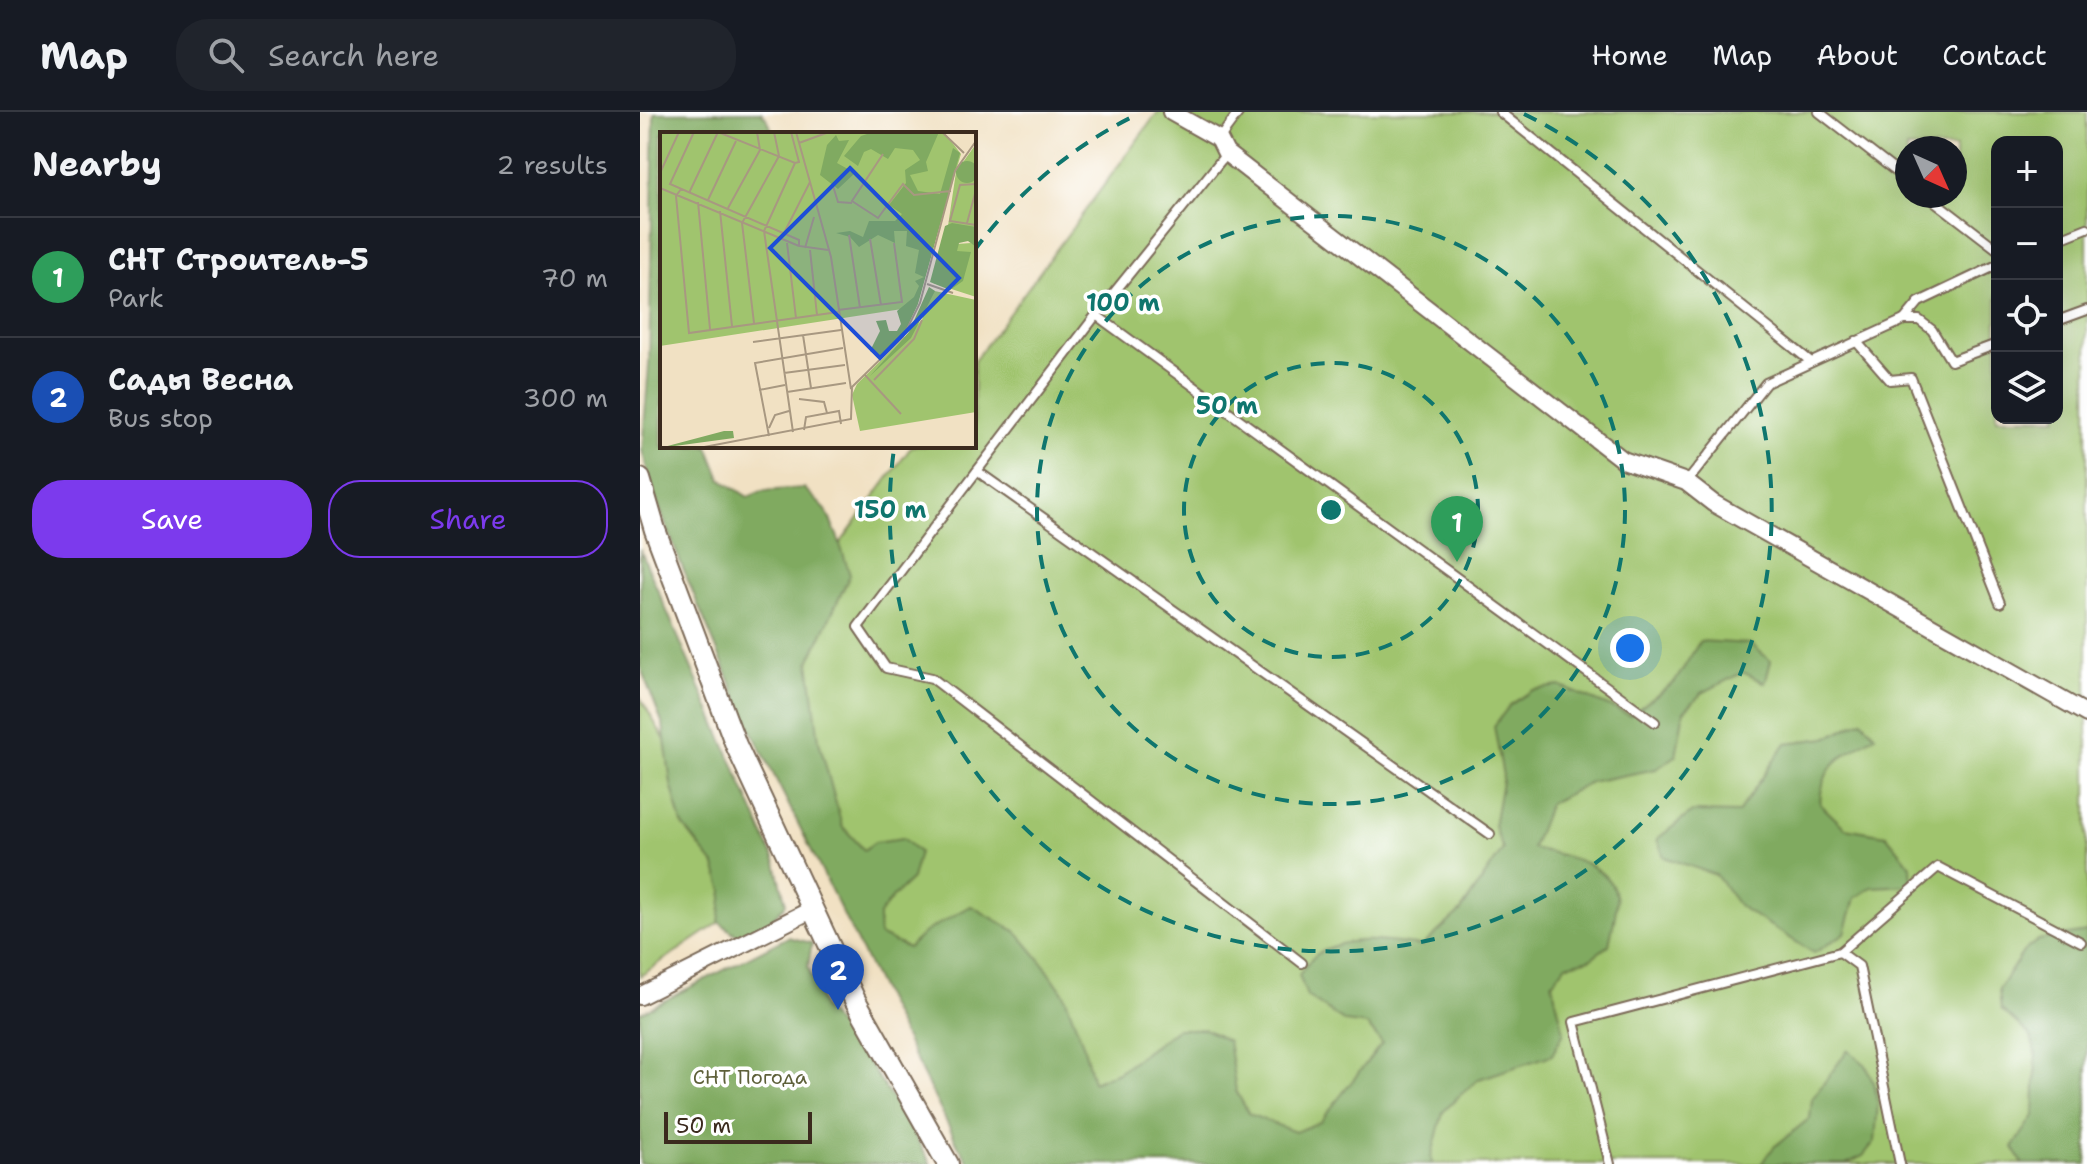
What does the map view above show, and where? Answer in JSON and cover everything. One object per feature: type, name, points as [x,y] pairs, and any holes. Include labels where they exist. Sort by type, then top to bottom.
[{"type":"street","points":[[1171,112],[1222,146],[1623,460],[1686,482],[1713,503],[2087,714]]},
{"type":"street","points":[[640,479],[655,530],[736,745],[855,1000],[948,1164]]},
{"type":"street","points":[[640,996],[813,909]]},
{"type":"lane","points":[[1239,112],[1222,146],[858,627],[886,668],[932,678],[1302,963]]},
{"type":"lane","points":[[1500,112],[1810,361]]},
{"type":"lane","points":[[1819,112],[1895,171]]},
{"type":"lane","points":[[1944,208],[1991,244]]},
{"type":"lane","points":[[2063,238],[2087,228]]},
{"type":"lane","points":[[1904,320],[1919,302],[1991,268]]},
{"type":"lane","points":[[2063,319],[2087,310]]},
{"type":"lane","points":[[1096,315],[1655,722]]},
{"type":"lane","points":[[1686,482],[1766,383],[1810,361],[1904,320],[1919,320],[1932,330],[1951,361],[1991,346]]},
{"type":"lane","points":[[1856,341],[1890,380],[1911,378],[2000,603]]},
{"type":"lane","points":[[977,471],[1490,834]]},
{"type":"lane","points":[[1610,1164],[1574,1022],[1840,952],[1938,867],[2081,942]]},
{"type":"lane","points":[[1840,952],[1859,966],[1900,1164]]},
{"type":"green space","points":[[761,112],[772,132],[660,132],[660,448],[709,448],[721,479],[748,497],[762,491],[804,488],[826,510],[850,575],[809,662],[819,741],[842,826],[864,850],[875,842],[903,838],[919,852],[912,879],[879,915],[879,935],[908,948],[925,932],[971,906],[1017,932],[1064,994],[1093,1082],[1118,1072],[1177,1029],[1205,1029],[1228,1041],[1236,1091],[1249,1114],[1295,1132],[1320,1122],[1382,1043],[1367,1025],[1345,1022],[1307,996],[1299,975],[1316,955],[1341,944],[1381,941],[1422,946],[1460,912],[1503,849],[1494,826],[1503,776],[1494,726],[1510,705],[1533,690],[1560,686],[1630,715],[1675,682],[1700,641],[1751,644],[1771,661],[1765,683],[1743,672],[1702,693],[1684,711],[1676,756],[1656,769],[1590,782],[1549,804],[1532,848],[1581,861],[1603,874],[1611,883],[1617,900],[1609,945],[1590,959],[1566,965],[1552,983],[1564,1032],[1552,1055],[1479,1079],[1459,1096],[1443,1112],[1432,1164],[970,1164],[745,717],[652,489],[642,450],[649,365],[654,113]]},
{"type":"green space","points":[[1158,112],[2087,112],[2087,1164],[997,1164],[741,678],[911,448],[976,448],[976,358]]},
{"type":"green space","points":[[640,549],[776,863],[786,904],[765,927],[738,936],[719,922],[723,891],[715,866],[682,824],[671,784],[663,725],[640,666]]},
{"type":"green space","points":[[640,697],[756,898],[640,976]]},
{"type":"green space","points":[[1862,720],[1875,735],[1844,755],[1830,769],[1820,804],[1845,828],[1886,835],[1911,866],[1912,885],[1872,887],[1855,898],[1845,933],[1814,953],[1739,906],[1716,875],[1664,857],[1657,839],[1692,812],[1738,813],[1786,743],[1826,738]]},
{"type":"green space","points":[[2087,932],[2087,1164],[2023,1164],[2013,1147],[2034,1116],[2036,1055],[2031,1036],[2001,1009],[1999,989],[2023,952],[2038,940]]},
{"type":"green space","name":"СНТ Погода","points":[[788,937],[812,943],[808,967],[824,1010],[858,1047],[931,1164],[640,1164],[640,1013]]},
{"type":"green space","points":[[1848,1050],[1866,1065],[1873,1082],[1878,1102],[1875,1141],[1863,1156],[1846,1164],[1761,1164],[1774,1147],[1810,1118],[1812,1099]]},
{"type":"place","name":"СНТ Строитель-5","points":[[1457,562]]},
{"type":"place","name":"Сады Весна","points":[[838,1010]]}]
